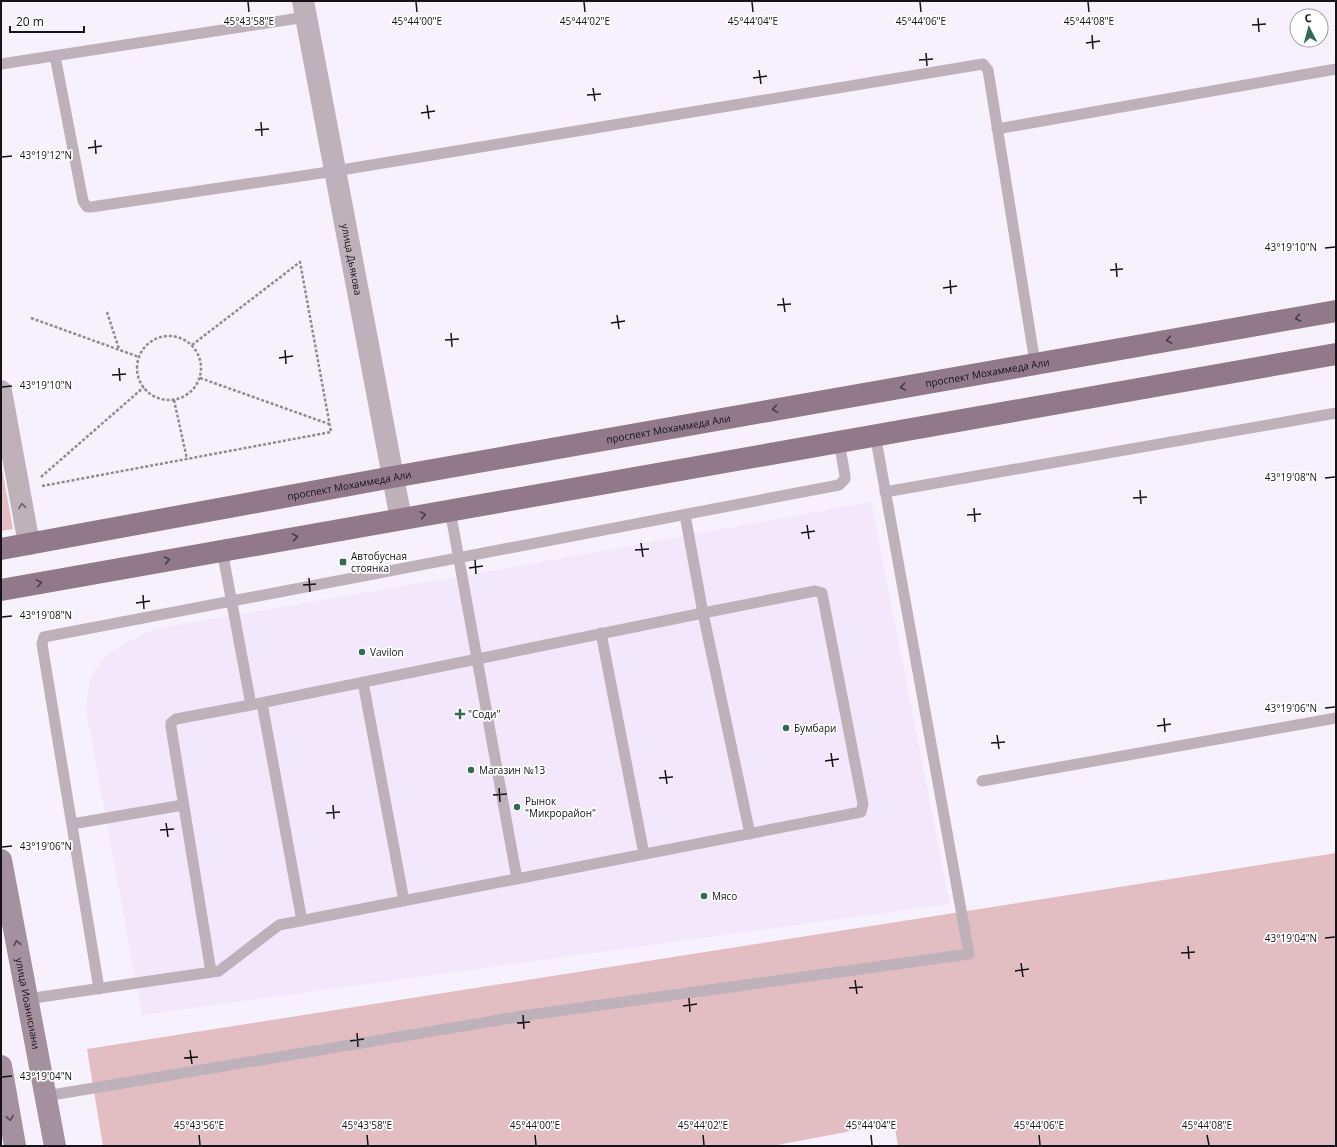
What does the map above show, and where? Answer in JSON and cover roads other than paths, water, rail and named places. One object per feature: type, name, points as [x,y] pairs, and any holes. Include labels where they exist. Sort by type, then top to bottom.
[{"type":"main road","name":"проспект Мохаммеда Али","points":[[1,549],[393,477],[1035,363],[1336,312]]},
{"type":"main road","points":[[1,590],[875,434],[1336,354]]},
{"type":"main road","name":"улица Иоанисиани","points":[[1,860],[55,1146]]},
{"type":"main road","points":[[1,1066],[15,1146]]},
{"type":"street","name":"улица Дьякова","points":[[305,9],[401,519]]},
{"type":"street","points":[[1,391],[29,544]]},
{"type":"lane","points":[[1,64],[55,56],[305,9]]},
{"type":"lane","points":[[55,56],[83,201],[87,206],[335,170],[983,64],[988,70],[1035,363]]},
{"type":"lane","points":[[998,129],[1336,69]]},
{"type":"lane","points":[[885,492],[1336,413]]},
{"type":"lane","points":[[46,1096],[529,1015],[969,954],[875,434]]},
{"type":"lane","points":[[99,989],[42,644],[44,637],[231,600],[839,485],[845,479],[845,476],[839,441]]},
{"type":"lane","points":[[450,510],[517,879]]},
{"type":"lane","points":[[684,515],[703,613],[750,834]]},
{"type":"lane","points":[[222,550],[250,705]]},
{"type":"lane","points":[[27,1000],[219,971],[276,926],[302,920],[857,813],[863,808],[824,596],[819,591],[815,591],[601,633],[262,703],[176,719],[171,723],[183,804],[212,972]]},
{"type":"lane","points":[[601,633],[644,854]]},
{"type":"lane","points":[[363,682],[404,901]]},
{"type":"lane","points":[[262,703],[302,920]]},
{"type":"lane","points":[[982,782],[1336,718]]},
{"type":"lane","points":[[72,824],[183,804]]},
{"type":"place","name":"Автобусная стоянка","points":[[343,562]]},
{"type":"place","name":"Vavilon","points":[[362,652]]},
{"type":"place","name":"\"Соди\"","points":[[460,714]]},
{"type":"place","name":"Бумбари","points":[[786,728]]},
{"type":"place","name":"Магазин №13","points":[[471,770]]},
{"type":"place","name":"Рынок \"Микрорайон\"","points":[[517,807]]},
{"type":"place","name":"Мясо","points":[[704,896]]}]
